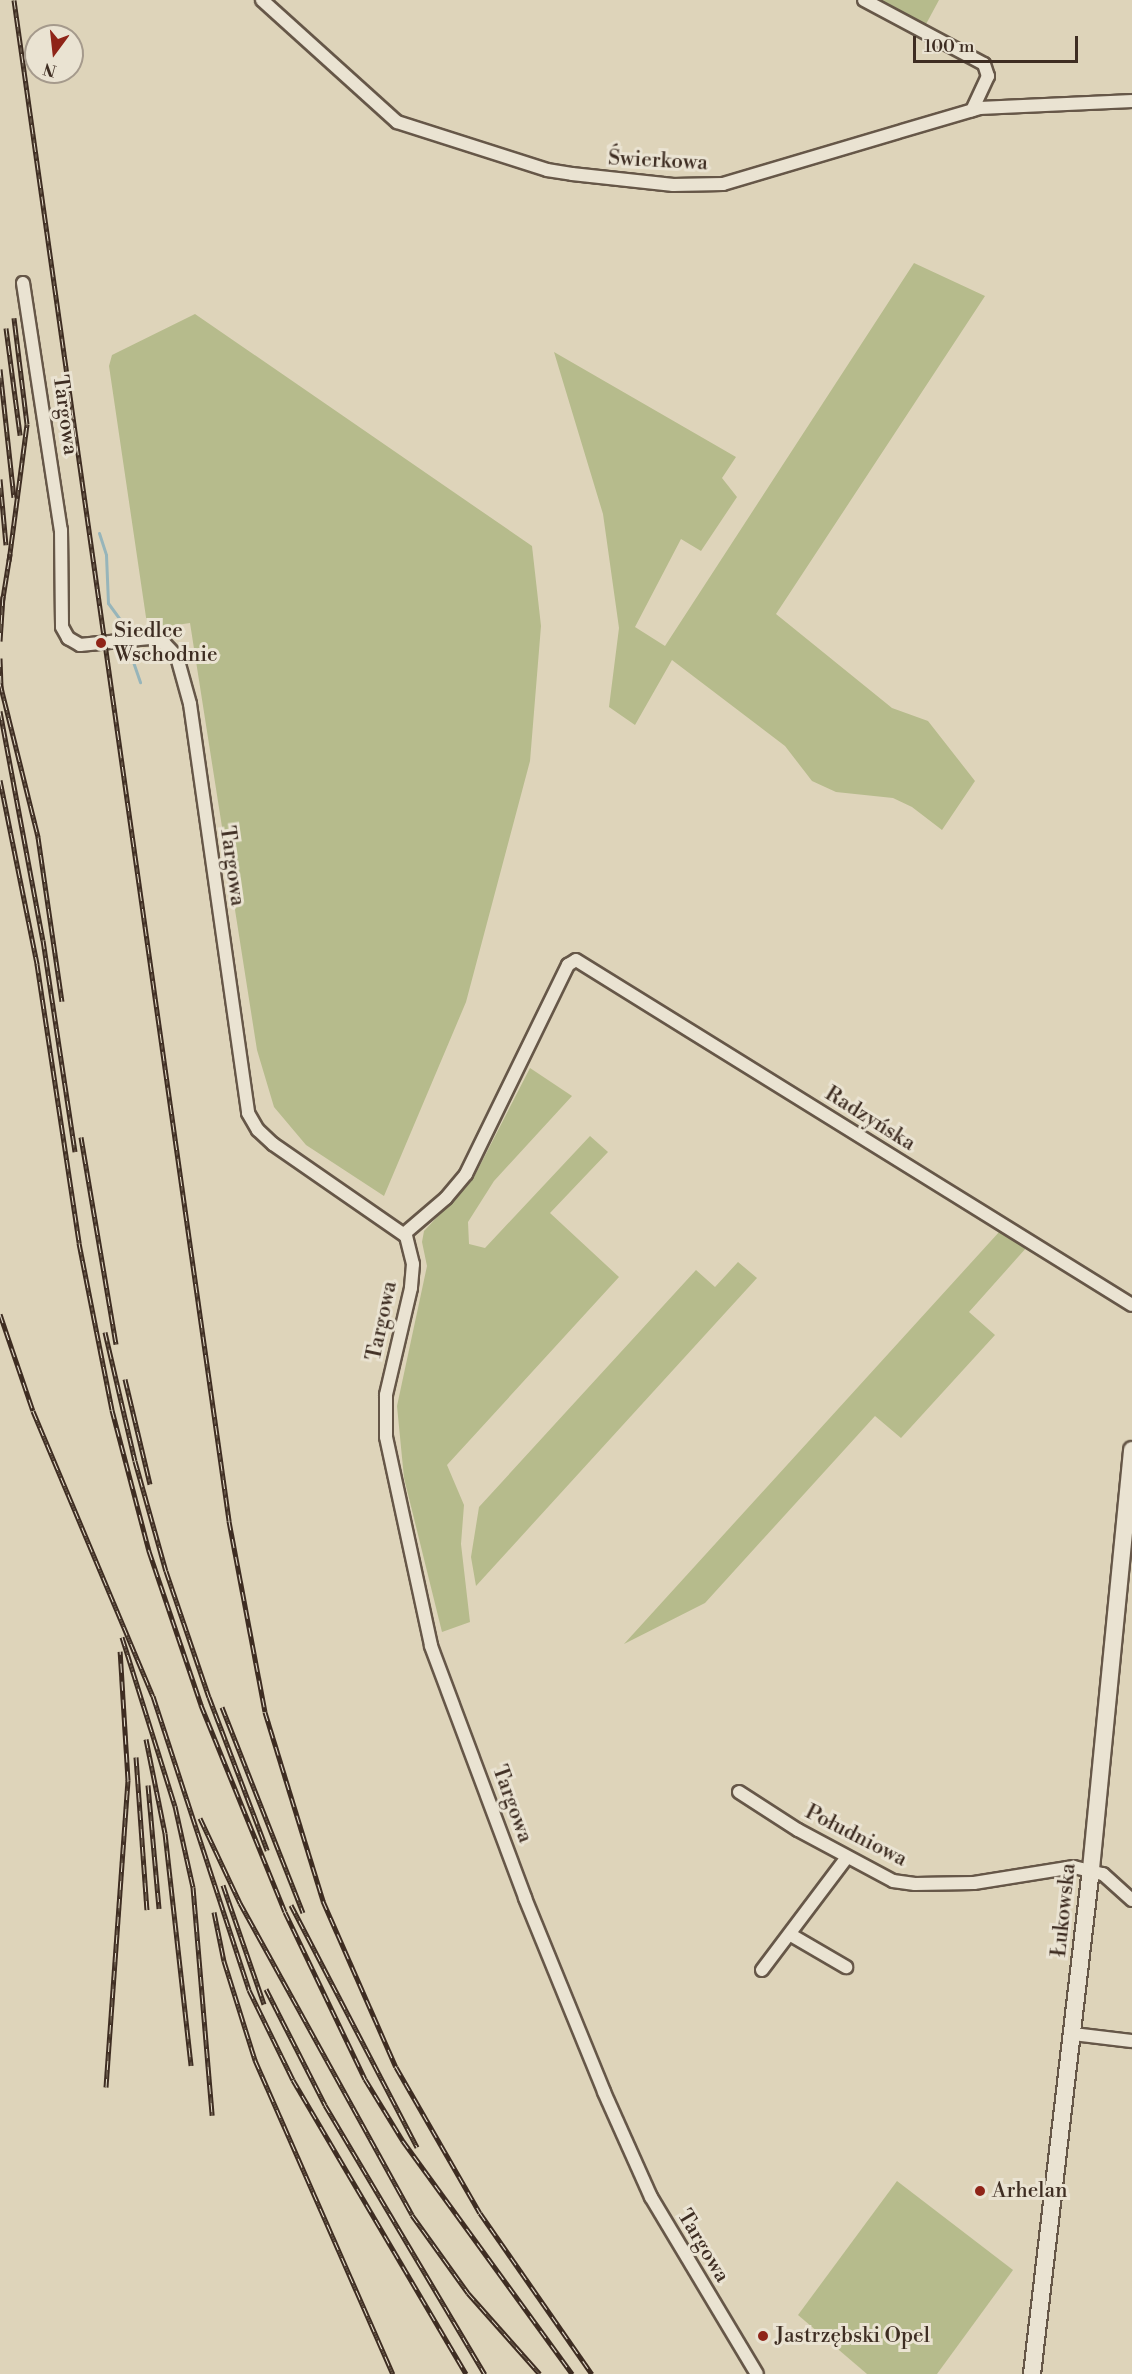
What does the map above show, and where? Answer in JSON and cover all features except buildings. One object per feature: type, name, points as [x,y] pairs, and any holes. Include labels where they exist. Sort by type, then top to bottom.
[{"type":"main road","name":"Łukowska","points":[[1032,2374],[1091,1869],[1132,1450]]},
{"type":"street","name":"Świerkowa","points":[[262,0],[397,122],[560,173],[673,185],[723,184],[972,110],[1132,101]]},
{"type":"street","points":[[864,0],[979,60],[987,70],[986,82],[972,110]]},
{"type":"street","name":"Targowa","points":[[23,283],[61,530],[62,627],[68,638],[80,645],[150,638],[165,644],[177,657],[190,704],[248,1113],[258,1130],[273,1144],[404,1234],[412,1251],[411,1288],[386,1395],[386,1437],[431,1646],[525,1898],[604,2092],[651,2197],[757,2374]]},
{"type":"street","name":"Radzyńska","points":[[404,1234],[459,1186],[481,1149],[568,965],[576,960],[1132,1305]]},
{"type":"street","name":"Południowa","points":[[739,1792],[884,1877],[915,1884],[974,1882],[1042,1869],[1091,1869]]},
{"type":"street","points":[[762,1970],[791,1935],[847,1857]]},
{"type":"street","points":[[1091,1869],[1113,1881],[1132,1900]]},
{"type":"street","points":[[791,1935],[846,1967]]},
{"type":"street","points":[[1073,2034],[1132,2041]]},
{"type":"green space","points":[[875,0],[939,0],[925,26]]},
{"type":"green space","points":[[914,263],[985,296],[776,614],[892,708],[928,721],[975,781],[942,830],[912,807],[893,798],[836,792],[812,781],[785,746],[672,660],[635,725],[609,707],[619,628],[603,514],[554,352],[736,457],[722,478],[737,497],[701,551],[681,539],[635,627],[665,646]]},
{"type":"green space","points":[[195,314],[532,546],[541,626],[530,761],[466,1002],[384,1196],[306,1145],[274,1107],[257,1050],[190,623],[156,628],[147,624],[109,366],[112,355]]},
{"type":"green space","points":[[530,1068],[572,1096],[494,1181],[468,1222],[469,1244],[485,1248],[590,1136],[608,1152],[550,1213],[619,1277],[447,1465],[464,1505],[461,1544],[470,1622],[442,1632],[404,1478],[397,1406],[427,1266],[422,1242],[424,1231],[473,1179]]},
{"type":"green space","points":[[1000,1231],[1027,1247],[969,1312],[995,1335],[901,1438],[875,1416],[705,1603],[624,1644]]},
{"type":"green space","points":[[738,1262],[757,1278],[476,1586],[471,1557],[479,1507],[696,1270],[715,1287]]},
{"type":"green space","points":[[897,2181],[1013,2270],[937,2374],[867,2374],[798,2315]]},
{"type":"waterway","points":[[99,533],[106,555],[108,603],[125,626]]},
{"type":"waterway","points":[[130,653],[140,682]]},
{"type":"railway","points":[[14,0],[229,1521],[265,1712],[323,1901],[396,2067],[480,2213],[592,2374]]},
{"type":"railway","points":[[9,561],[27,424],[14,318]]},
{"type":"railway","points":[[6,328],[20,435]]},
{"type":"railway","points":[[0,369],[14,497]]},
{"type":"railway","points":[[0,479],[6,545]]},
{"type":"railway","points":[[2,604],[10,554]]},
{"type":"railway","points":[[0,641],[3,596]]},
{"type":"railway","points":[[0,658],[1,690]]},
{"type":"railway","points":[[0,683],[38,837],[62,1001]]},
{"type":"railway","points":[[0,711],[43,940],[75,1152]]},
{"type":"railway","points":[[0,780],[37,964],[79,1243],[112,1410],[149,1551],[201,1705],[285,1912],[365,2079],[403,2141],[572,2374]]},
{"type":"railway","points":[[81,1137],[116,1344]]},
{"type":"railway","points":[[0,1314],[33,1411],[153,1696],[249,1990],[293,2080],[466,2374]]},
{"type":"railway","points":[[105,1332],[135,1461],[166,1571],[209,1697],[267,1850]]},
{"type":"railway","points":[[125,1379],[150,1484]]},
{"type":"railway","points":[[122,1637],[175,1806],[193,1887],[212,2115]]},
{"type":"railway","points":[[106,2087],[128,1780],[120,1651]]},
{"type":"railway","points":[[222,1707],[303,1913]]},
{"type":"railway","points":[[146,1739],[165,1833],[191,2066]]},
{"type":"railway","points":[[136,1757],[147,1910]]},
{"type":"railway","points":[[148,1785],[159,1909]]},
{"type":"railway","points":[[200,1818],[240,1903],[412,2215],[468,2293],[540,2374]]},
{"type":"railway","points":[[223,1885],[264,2004]]},
{"type":"railway","points":[[291,1905],[417,2147]]},
{"type":"railway","points":[[214,1912],[224,1961],[255,2060],[393,2374]]},
{"type":"railway","points":[[266,1989],[325,2105],[485,2374]]},
{"type":"place","name":"Siedlce Wschodnie","points":[[101,643]]},
{"type":"place","name":"Arhelan","points":[[980,2191]]},
{"type":"place","name":"Jastrzębski Opel","points":[[763,2336]]}]
